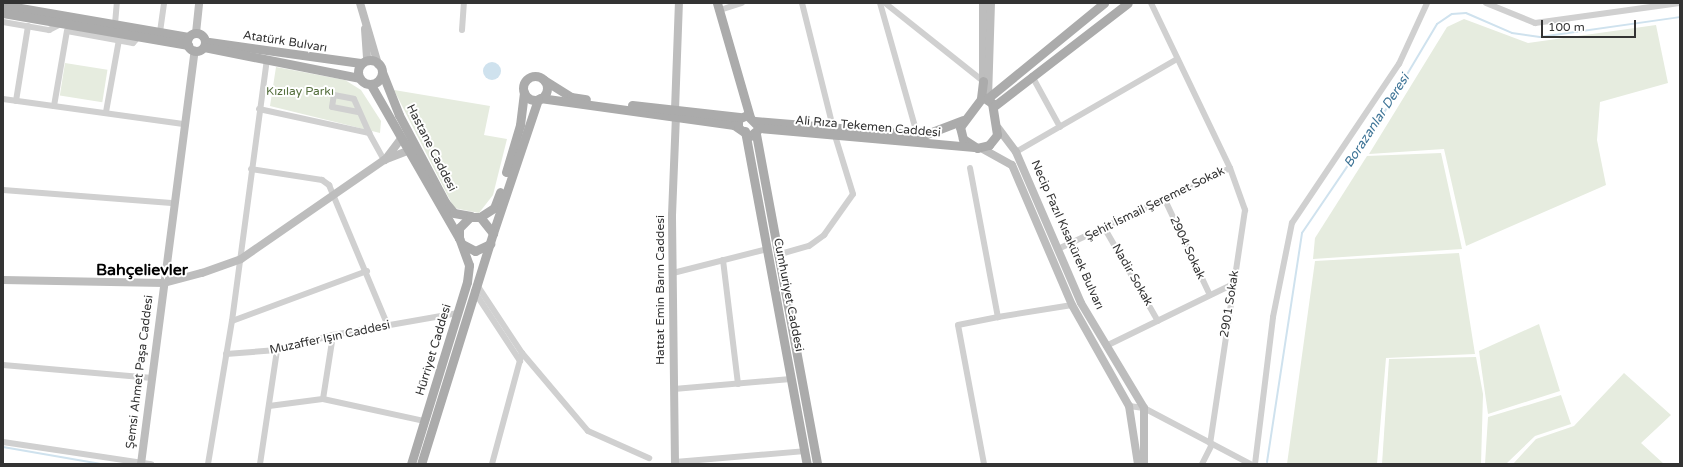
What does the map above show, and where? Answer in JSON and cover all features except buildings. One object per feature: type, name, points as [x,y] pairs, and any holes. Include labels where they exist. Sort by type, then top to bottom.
[{"type":"main road","name":"Şemsi Ahmet Paşa Caddesi","points":[[141,463],[192,42],[199,3]]},
{"type":"main road","name":"Hastane Caddesi","points":[[360,3],[364,62]]},
{"type":"main road","name":"Hastane Caddesi","points":[[360,3],[380,68],[406,128],[445,202],[460,217],[478,217]]},
{"type":"main road","name":"Hattat Emin Barın Caddesi","points":[[675,463],[673,273],[679,3]]},
{"type":"main road","points":[[983,3],[982,81],[984,98],[993,107],[998,128],[994,140],[977,147],[963,139],[963,120],[984,98],[1104,3]]},
{"type":"main road","points":[[984,98],[990,3]]},
{"type":"main road","points":[[993,107],[1128,3]]},
{"type":"main road","points":[[3,5],[26,6],[160,32],[192,42],[205,44]]},
{"type":"main road","name":"Cumhuriyet Caddesi","points":[[718,6],[755,125],[777,255],[817,464]]},
{"type":"main road","points":[[3,13],[138,36],[205,44]]},
{"type":"main road","name":"Atatürk Bulvarı","points":[[205,44],[364,62],[380,68]]},
{"type":"main road","name":"Atatürk Bulvarı","points":[[205,44],[267,60],[359,78],[371,84]]},
{"type":"main road","points":[[359,78],[364,62]]},
{"type":"main road","points":[[371,84],[379,80],[380,68]]},
{"type":"main road","points":[[490,244],[475,251],[460,241],[461,223],[490,213],[497,202],[520,125],[524,92],[529,77],[544,80],[571,97],[738,121],[755,125],[750,136],[738,121]]},
{"type":"main road","points":[[539,99],[546,90],[544,80]]},
{"type":"main road","name":"Hastane Caddesi","points":[[371,84],[407,151],[460,241]]},
{"type":"main road","points":[[524,92],[528,98],[676,113]]},
{"type":"main road","name":"Hürriyet Caddesi","points":[[421,464],[493,233],[539,99]]},
{"type":"main road","name":"Ali Rıza Tekemen Caddesi","points":[[834,132],[917,134],[937,132],[963,120]]},
{"type":"main road","name":"Ali Rıza Tekemen Caddesi","points":[[755,125],[977,147]]},
{"type":"main road","name":"Necip Fazıl Kısakürek Bulvarı","points":[[998,128],[1016,152],[1081,304],[1144,408]]},
{"type":"main road","name":"Cumhuriyet Caddesi","points":[[745,131],[807,464]]},
{"type":"main road","points":[[384,160],[401,139]]},
{"type":"main road","name":"Necip Fazıl Kısakürek Bulvarı","points":[[977,147],[1012,164],[1072,305],[1129,406],[1138,464]]},
{"type":"main road","points":[[3,280],[164,283],[241,258],[384,160],[407,151]]},
{"type":"main road","points":[[478,217],[493,233]]},
{"type":"main road","name":"Hürriyet Caddesi","points":[[411,464],[458,313],[469,265],[460,241]]},
{"type":"main road","points":[[1144,408],[1144,464]]},
{"type":"street","points":[[115,24],[117,3]]},
{"type":"street","points":[[160,32],[164,3]]},
{"type":"street","points":[[462,30],[464,3]]},
{"type":"street","points":[[718,6],[742,3]]},
{"type":"street","points":[[777,255],[809,246],[824,235],[853,194],[834,132],[802,3]]},
{"type":"street","points":[[880,3],[917,134]]},
{"type":"street","points":[[885,3],[982,81]]},
{"type":"street","name":"2901 Sokak","points":[[1151,3],[1230,168],[1246,210],[1233,284],[1211,444],[1202,464]]},
{"type":"street","points":[[1255,464],[1273,317],[1292,223],[1399,64],[1427,3]]},
{"type":"street","points":[[1486,3],[1536,23],[1680,3]]},
{"type":"street","points":[[3,22],[49,30],[62,23]]},
{"type":"street","points":[[16,101],[28,26]]},
{"type":"street","points":[[54,106],[67,31],[132,43],[138,36]]},
{"type":"street","points":[[106,112],[119,40]]},
{"type":"street","points":[[1016,152],[1177,58]]},
{"type":"street","points":[[208,464],[232,320],[259,109],[267,60]]},
{"type":"street","points":[[1032,76],[1060,127]]},
{"type":"street","points":[[3,99],[106,112],[182,124]]},
{"type":"street","points":[[259,109],[369,133]]},
{"type":"street","points":[[358,112],[384,160]]},
{"type":"street","points":[[970,168],[998,317]]},
{"type":"street","name":"Şehit İsmail Şeremet Sokak","points":[[1058,249],[1106,229],[1230,168]]},
{"type":"street","points":[[251,169],[322,180],[329,185],[367,271],[388,326]]},
{"type":"street","points":[[3,190],[172,203]]},
{"type":"street","name":"2904 Sokak","points":[[1165,200],[1210,296]]},
{"type":"street","name":"Nadir Sokak","points":[[1106,229],[1158,321]]},
{"type":"street","points":[[673,273],[767,249]]},
{"type":"street","points":[[723,260],[738,384]]},
{"type":"street","points":[[232,320],[367,271]]},
{"type":"street","points":[[1106,346],[1233,284]]},
{"type":"street","points":[[476,288],[522,353],[588,431],[649,458]]},
{"type":"street","points":[[476,288],[520,361]]},
{"type":"street","points":[[984,464],[958,325],[1072,305]]},
{"type":"street","name":"Muzaffer Işın Caddesi","points":[[226,354],[277,350],[334,335],[458,313]]},
{"type":"street","points":[[323,399],[334,335]]},
{"type":"street","points":[[260,464],[277,350]]},
{"type":"street","points":[[492,464],[522,353]]},
{"type":"street","points":[[3,365],[152,378]]},
{"type":"street","points":[[674,389],[791,379]]},
{"type":"street","points":[[269,406],[323,399],[424,421]]},
{"type":"street","points":[[1129,406],[1144,408],[1250,464]]},
{"type":"street","points":[[3,442],[151,464]]},
{"type":"street","points":[[675,463],[805,451]]},
{"type":"green space","points":[[1464,19],[1528,43],[1656,25],[1668,83],[1600,102],[1597,140],[1606,185],[1466,246],[1444,149],[1369,154],[1447,27]]},
{"type":"green space","points":[[65,63],[107,70],[102,102],[60,96]]},
{"type":"green space","name":"Kızılay Parkı","points":[[276,67],[345,80],[361,90],[381,121],[380,133],[270,106]]},
{"type":"green space","points":[[394,90],[490,106],[484,135],[507,139],[493,195],[479,213],[454,208]]},
{"type":"green space","points":[[1441,153],[1462,249],[1313,259],[1315,238],[1367,156]]},
{"type":"green space","points":[[1459,253],[1475,354],[1386,358],[1377,464],[1287,464],[1315,261]]},
{"type":"green space","points":[[1539,324],[1560,391],[1488,414],[1479,351]]},
{"type":"green space","points":[[1476,357],[1483,394],[1481,464],[1382,464],[1389,359]]},
{"type":"green space","points":[[1624,373],[1671,415],[1641,443],[1664,464],[1513,464],[1536,439],[1574,426]]},
{"type":"green space","points":[[1561,395],[1571,424],[1535,436],[1507,463],[1485,464],[1488,417]]},
{"type":"water","points":[[492,62],[498,65],[501,71],[498,77],[492,80],[486,77],[483,71],[486,65]]},
{"type":"waterway","name":"Borazanlar Deresi","points":[[1267,462],[1302,233],[1387,108],[1437,24],[1452,14],[1466,13],[1512,33],[1540,37],[1680,17]]},
{"type":"waterway","name":"Borazanlar Deresi","points":[[3,447],[100,464]]},
{"type":"district","name":"Bahçelievler","points":[[142,270]]}]
